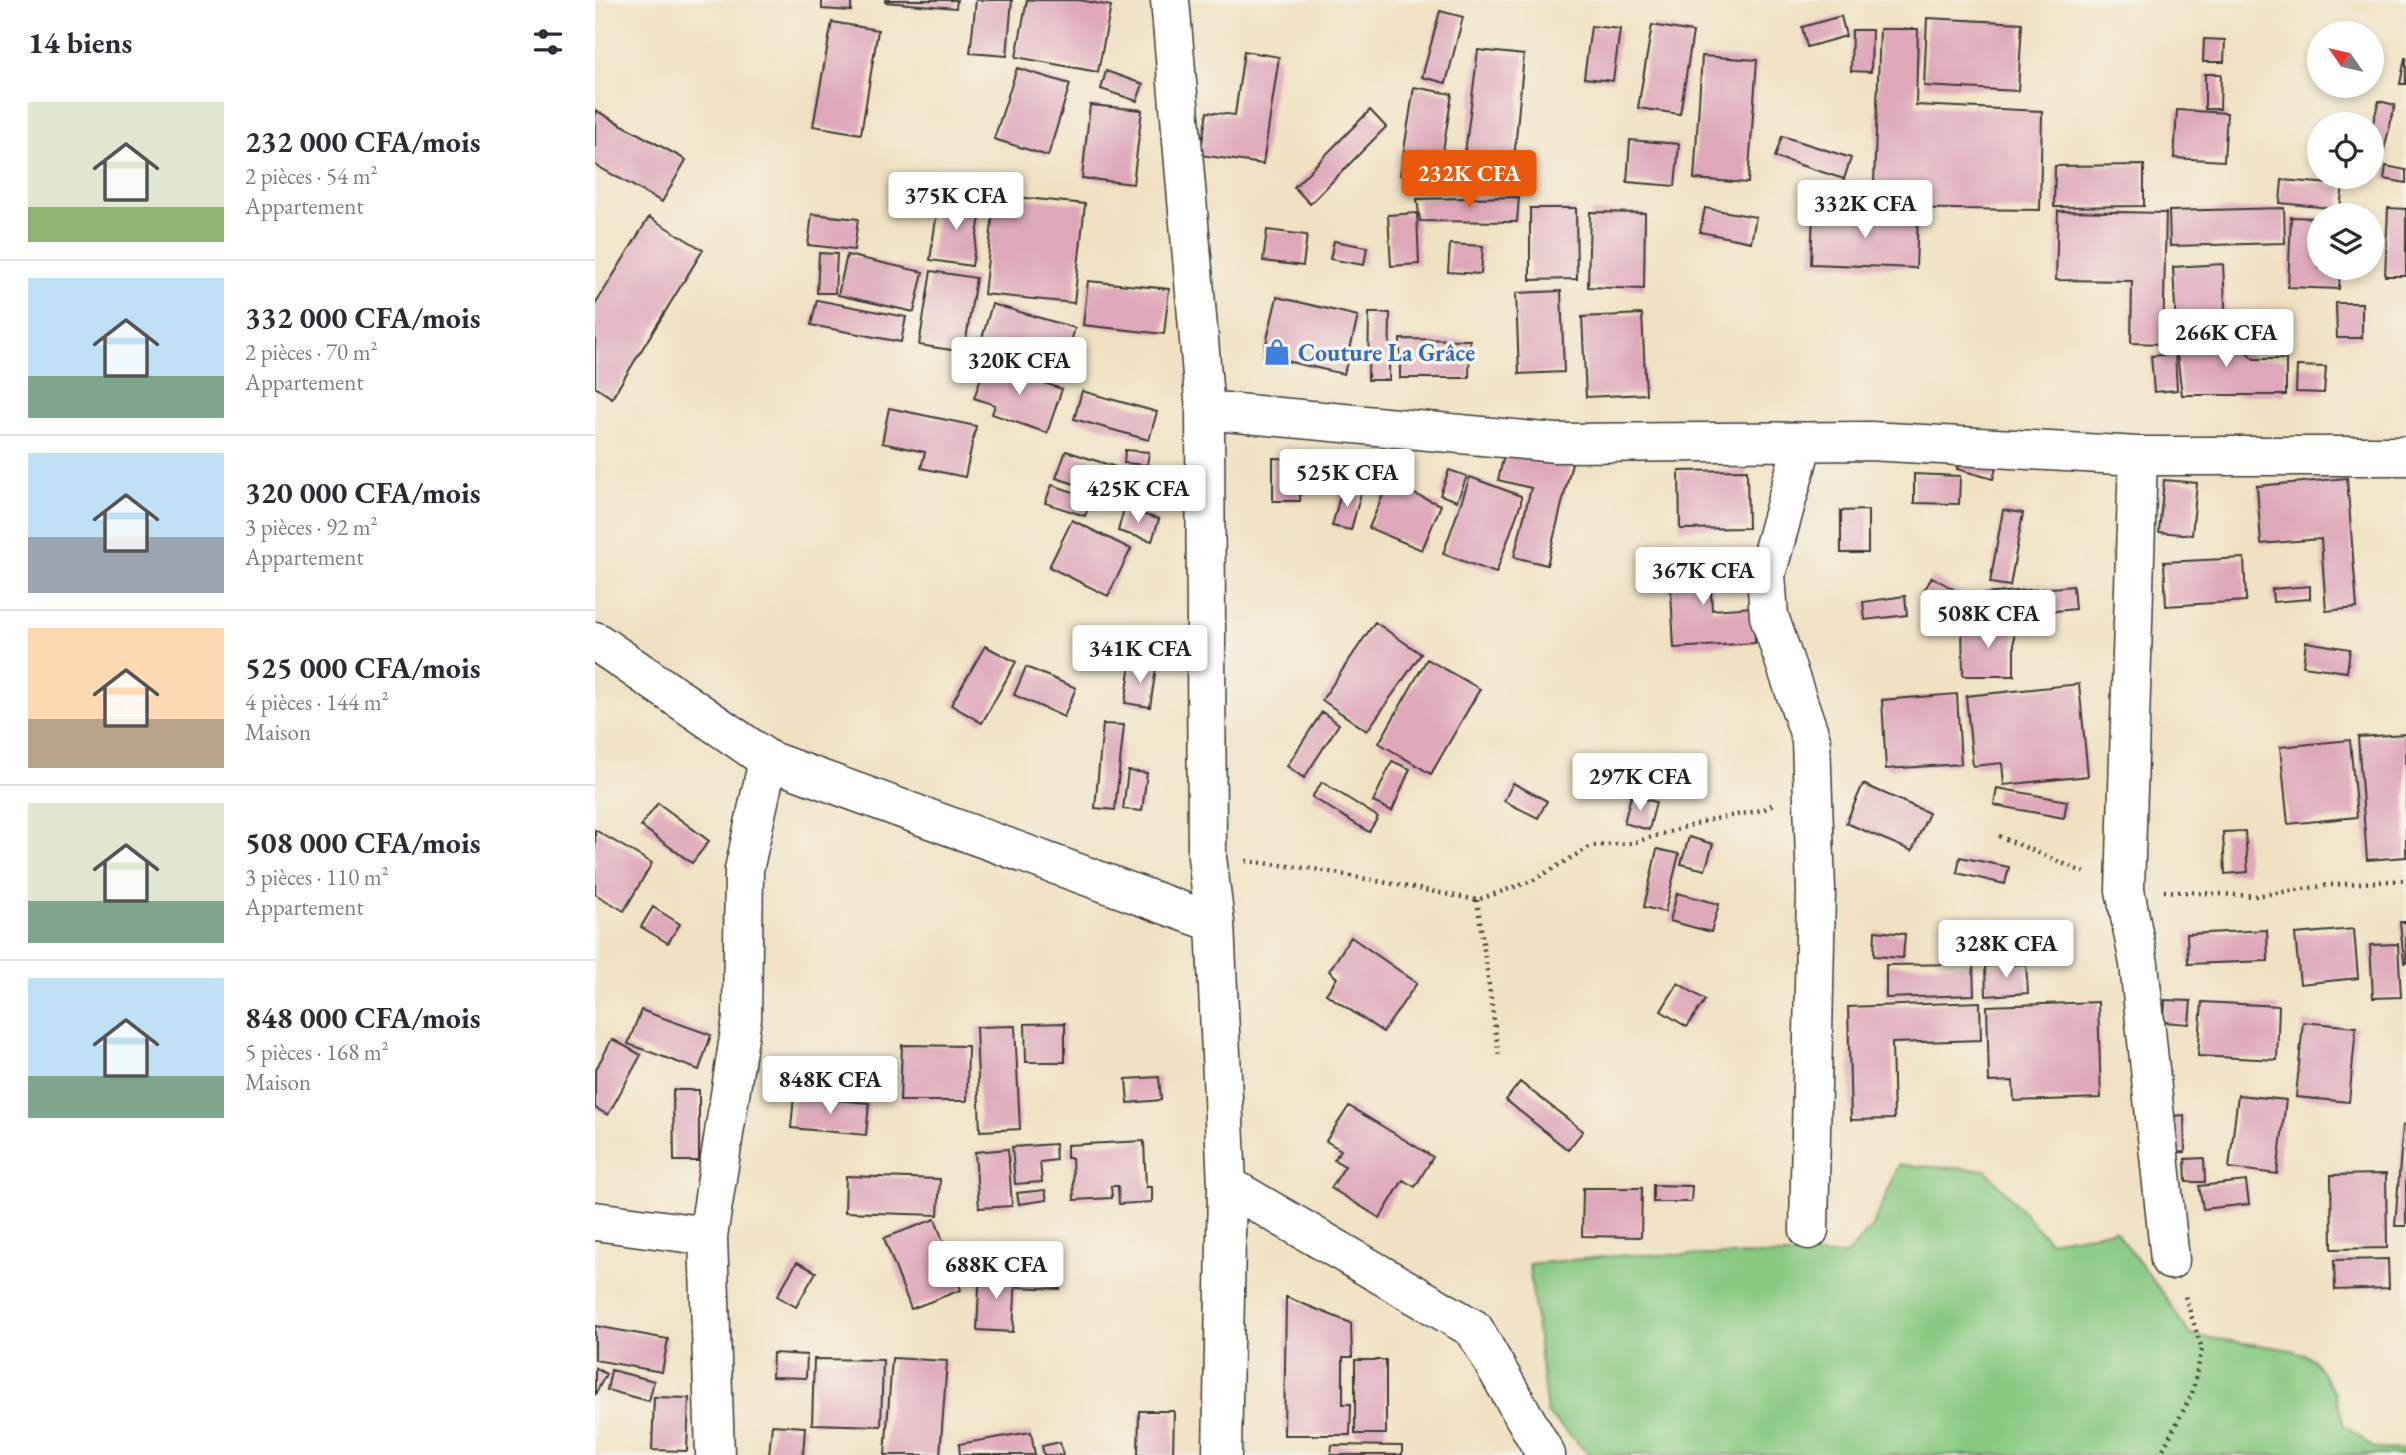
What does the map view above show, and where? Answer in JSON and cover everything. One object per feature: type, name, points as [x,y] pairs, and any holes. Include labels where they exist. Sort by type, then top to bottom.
[{"type":"street","points":[[1170,0],[1205,410],[1207,857],[1215,923],[1227,1185],[1222,1455]]},
{"type":"street","points":[[1205,410],[1556,443],[1870,441],[2138,456],[2406,456]]},
{"type":"street","points":[[1803,442],[1766,575],[1769,616],[1811,739],[1816,890],[1809,1230]]},
{"type":"street","points":[[2138,456],[2125,890],[2139,964],[2170,1260]]},
{"type":"street","points":[[595,641],[768,760],[1215,923]]},
{"type":"street","points":[[715,1455],[708,1237],[742,1018],[744,870],[768,760]]},
{"type":"street","points":[[1227,1185],[1474,1329],[1546,1455]]},
{"type":"street","points":[[595,1221],[708,1237]]},
{"type":"path","points":[[1207,857],[1314,869],[1477,900],[1532,881],[1591,846],[1632,843],[1709,820],[1763,810],[1812,783]]},
{"type":"path","points":[[1999,836],[2125,890],[2255,896],[2330,885],[2406,880]]},
{"type":"path","points":[[1477,900],[1499,1056]]},
{"type":"path","points":[[2160,1455],[2192,1394],[2203,1349],[2180,1277],[2170,1260]]},
{"type":"green space","points":[[1899,1165],[1986,1170],[2049,1241],[2115,1230],[2190,1335],[2292,1350],[2313,1359],[2335,1393],[2344,1425],[2375,1449],[2406,1450],[2406,1455],[1590,1455],[1547,1413],[1529,1264],[1626,1255],[1846,1255],[1873,1226]]},
{"type":"building","points":[[822,0],[851,0],[851,11],[822,9]]},
{"type":"building","points":[[885,0],[957,0],[956,8]]},
{"type":"building","points":[[976,0],[1012,0],[1007,56],[970,53]]},
{"type":"building","points":[[1027,0],[1079,0],[1111,6],[1098,72],[1016,57]]},
{"type":"building","points":[[1440,11],[1463,17],[1446,83],[1422,77]]},
{"type":"building","points":[[1841,16],[1846,36],[1807,47],[1802,27]]},
{"type":"building","points":[[1927,18],[2022,23],[2018,91],[1924,86]]},
{"type":"building","points":[[832,22],[878,30],[861,134],[813,126]]},
{"type":"building","points":[[1652,25],[1693,32],[1680,114],[1638,108]]},
{"type":"building","points":[[1591,26],[1620,29],[1613,81],[1584,78]]},
{"type":"building","points":[[1880,29],[1918,29],[1916,105],[2042,111],[2040,210],[1873,208]]},
{"type":"building","points":[[1852,30],[1872,30],[1871,72],[1851,71]]},
{"type":"building","points":[[2204,39],[2225,40],[2224,62],[2203,62]]},
{"type":"building","points":[[1478,50],[1524,55],[1511,191],[1461,185]]},
{"type":"building","points":[[1244,51],[1279,57],[1263,164],[1200,155],[1207,112],[1235,115]]},
{"type":"building","points":[[1702,56],[1757,60],[1748,183],[1694,179]]},
{"type":"building","points":[[2405,58],[2406,84],[2400,84]]},
{"type":"building","points":[[1017,68],[1070,84],[1048,156],[994,139]]},
{"type":"building","points":[[1106,71],[1143,84],[1137,101],[1101,89]]},
{"type":"building","points":[[2205,74],[2221,74],[2220,109],[2205,109]]},
{"type":"building","points":[[1414,87],[1452,94],[1438,182],[1400,175]]},
{"type":"building","points":[[2379,101],[2395,105],[2384,150],[2384,112],[2376,112]]},
{"type":"building","points":[[1090,105],[1142,110],[1133,184],[1082,178]]},
{"type":"building","points":[[595,110],[686,160],[662,202],[595,165]]},
{"type":"building","points":[[1370,110],[1386,127],[1310,204],[1294,187]]},
{"type":"building","points":[[2177,110],[2227,113],[2224,161],[2174,158]]},
{"type":"building","points":[[1782,136],[1851,158],[1844,179],[1775,157]]},
{"type":"building","points":[[1630,140],[1679,144],[1675,186],[1627,182]]},
{"type":"building","points":[[2144,165],[2144,206],[2054,207],[2055,166]]},
{"type":"building","points":[[2386,166],[2406,170],[2406,183],[2384,179]]},
{"type":"building","points":[[2282,180],[2307,182],[2307,189],[2342,189],[2341,203],[2307,203],[2307,206],[2280,203]]},
{"type":"building","points":[[995,195],[1085,204],[1074,303],[984,294]]},
{"type":"building","points":[[1519,197],[1517,222],[1420,221],[1417,199]]},
{"type":"building","points":[[939,198],[982,204],[972,266],[930,260]]},
{"type":"building","points":[[1530,208],[1576,208],[1577,279],[1530,280]]},
{"type":"building","points":[[1705,208],[1756,217],[1751,242],[1700,232]]},
{"type":"building","points":[[2284,208],[2285,243],[2170,246],[2169,211]]},
{"type":"building","points":[[2388,208],[2406,209],[2406,276],[2385,276]]},
{"type":"building","points":[[2058,211],[2166,213],[2163,344],[2131,343],[2132,281],[2056,280]]},
{"type":"building","points":[[1590,212],[1645,213],[1644,289],[1588,287]]},
{"type":"building","points":[[1813,212],[1918,216],[1916,268],[1811,264]]},
{"type":"building","points":[[1417,213],[1419,264],[1391,266],[1388,215]]},
{"type":"building","points":[[812,214],[858,219],[854,250],[808,245]]},
{"type":"building","points":[[649,217],[703,250],[612,398],[595,387],[595,305]]},
{"type":"building","points":[[2291,217],[2307,218],[2307,280],[2339,280],[2339,289],[2288,287]]},
{"type":"building","points":[[1267,230],[1307,235],[1303,266],[1263,261]]},
{"type":"building","points":[[1334,241],[1367,247],[1364,265],[1330,259]]},
{"type":"building","points":[[1450,244],[1483,246],[1481,274],[1448,272]]},
{"type":"building","points":[[819,253],[837,254],[835,293],[817,293]]},
{"type":"building","points":[[847,255],[923,272],[914,312],[838,295]]},
{"type":"building","points":[[2223,264],[2226,326],[2176,328],[2173,267]]},
{"type":"building","points":[[931,271],[976,278],[964,352],[919,345]]},
{"type":"building","points":[[1088,281],[1169,289],[1164,334],[1083,325]]},
{"type":"building","points":[[1561,291],[1564,372],[1519,374],[1516,293]]},
{"type":"building","points":[[1277,297],[1358,316],[1344,374],[1263,356]]},
{"type":"building","points":[[817,300],[906,317],[901,342],[811,325]]},
{"type":"building","points":[[2336,303],[2362,303],[2362,338],[2337,338]]},
{"type":"building","points":[[992,304],[1075,328],[1061,376],[978,352]]},
{"type":"building","points":[[1369,313],[1390,313],[1389,380],[1368,380]]},
{"type":"building","points":[[1642,314],[1646,394],[1586,397],[1582,317]]},
{"type":"building","points":[[2228,335],[2254,359],[2286,359],[2286,395],[2182,395],[2175,338]]},
{"type":"building","points":[[1400,339],[1470,340],[1469,378],[1400,378]]},
{"type":"building","points":[[2175,354],[2177,390],[2154,392],[2151,356]]},
{"type":"building","points":[[986,363],[1062,389],[1047,433],[992,414],[995,405],[974,398]]},
{"type":"building","points":[[2297,366],[2326,367],[2324,393],[2296,392]]},
{"type":"building","points":[[1082,391],[1157,412],[1149,440],[1074,419]]},
{"type":"building","points":[[889,408],[976,426],[965,477],[921,468],[925,452],[882,443]]},
{"type":"building","points":[[1506,447],[1572,463],[1547,565],[1514,557],[1531,488],[1498,480]]},
{"type":"building","points":[[1125,450],[1149,452],[1147,465],[1124,463]]},
{"type":"building","points":[[1066,451],[1159,481],[1151,508],[1056,478]]},
{"type":"building","points":[[1961,452],[1998,462],[1993,479],[1957,469]]},
{"type":"building","points":[[1273,458],[1301,459],[1300,501],[1273,501]]},
{"type":"building","points":[[1354,458],[1354,475],[1309,477],[1309,460]]},
{"type":"building","points":[[1449,470],[1467,476],[1457,501],[1440,495]]},
{"type":"building","points":[[1747,470],[1748,528],[1680,529],[1679,471]]},
{"type":"building","points":[[1914,474],[1960,476],[1959,504],[1914,503]]},
{"type":"building","points":[[1470,477],[1521,496],[1521,503],[1496,573],[1443,554]]},
{"type":"building","points":[[2347,478],[2357,608],[2326,611],[2321,539],[2261,544],[2257,486]]},
{"type":"building","points":[[2164,480],[2197,483],[2192,535],[2159,532]]},
{"type":"building","points":[[1388,483],[1441,505],[1422,550],[1369,528]]},
{"type":"building","points":[[1052,485],[1092,498],[1085,516],[1045,503]]},
{"type":"building","points":[[1342,489],[1361,493],[1351,530],[1332,526]]},
{"type":"building","points":[[1124,509],[1159,519],[1152,541],[1118,531]]},
{"type":"building","points":[[1868,510],[1868,553],[1841,553],[1841,511]]},
{"type":"building","points":[[2003,510],[2023,513],[2010,586],[1990,583]]},
{"type":"building","points":[[1072,520],[1131,549],[1108,596],[1049,567]]},
{"type":"building","points":[[1709,552],[1712,610],[1753,607],[1755,643],[1674,648],[1669,554]]},
{"type":"building","points":[[2244,558],[2246,601],[2166,606],[2164,562]]},
{"type":"building","points":[[1932,577],[1969,598],[1959,615],[1922,594]]},
{"type":"building","points":[[2073,586],[2075,609],[1974,619],[1973,595]]},
{"type":"building","points":[[2310,586],[2310,599],[2273,602],[2272,589]]},
{"type":"building","points":[[1905,596],[1907,615],[1865,620],[1863,602]]},
{"type":"building","points":[[1375,622],[1421,654],[1367,731],[1322,700]]},
{"type":"building","points":[[2014,623],[2014,676],[1963,676],[1962,624]]},
{"type":"building","points":[[2306,642],[2350,649],[2347,672],[2303,666]]},
{"type":"building","points":[[985,646],[1016,662],[982,723],[951,705]]},
{"type":"building","points":[[1427,659],[1480,689],[1431,774],[1379,743]]},
{"type":"building","points":[[1131,664],[1156,668],[1150,707],[1125,703]]},
{"type":"building","points":[[1026,667],[1076,688],[1064,717],[1014,695]]},
{"type":"building","points":[[2079,684],[2088,776],[2004,785],[2002,763],[1973,766],[1966,696]]},
{"type":"building","points":[[1957,694],[1961,764],[1886,769],[1882,700]]},
{"type":"building","points":[[1322,712],[1339,724],[1304,778],[1287,766]]},
{"type":"building","points":[[1103,724],[1124,725],[1115,810],[1095,808]]},
{"type":"building","points":[[2406,734],[2406,857],[2367,860],[2358,737]]},
{"type":"building","points":[[2350,740],[2357,817],[2288,824],[2280,747]]},
{"type":"building","points":[[1392,761],[1410,769],[1392,811],[1373,802]]},
{"type":"building","points":[[1128,771],[1147,773],[1142,811],[1123,809]]},
{"type":"building","points":[[1322,782],[1378,817],[1369,832],[1312,797]]},
{"type":"building","points":[[1513,783],[1547,801],[1538,818],[1504,801]]},
{"type":"building","points":[[1863,784],[1929,813],[1912,851],[1846,823]]},
{"type":"building","points":[[1997,788],[2067,801],[2064,818],[1994,805]]},
{"type":"building","points":[[1631,796],[1656,802],[1649,830],[1624,823]]},
{"type":"building","points":[[658,803],[709,841],[692,863],[641,826]]},
{"type":"building","points":[[595,830],[652,863],[624,911],[595,894]]},
{"type":"building","points":[[2245,831],[2248,872],[2225,874],[2223,832]]},
{"type":"building","points":[[1689,837],[1713,844],[1705,870],[1681,864]]},
{"type":"building","points":[[1657,849],[1679,854],[1665,912],[1644,907]]},
{"type":"building","points":[[1960,857],[2009,867],[2005,884],[1957,873]]},
{"type":"building","points":[[1677,893],[1719,904],[1711,932],[1670,921]]},
{"type":"building","points":[[653,907],[680,924],[668,943],[641,927]]},
{"type":"building","points":[[2400,922],[2406,922],[2406,963],[2404,963]]},
{"type":"building","points":[[2354,929],[2358,978],[2300,984],[2295,934]]},
{"type":"building","points":[[2267,930],[2268,961],[2188,964],[2187,934]]},
{"type":"building","points":[[1875,931],[1905,934],[1903,958],[1874,956]]},
{"type":"building","points":[[1351,937],[1417,983],[1383,1032],[1326,994],[1337,978],[1329,971]]},
{"type":"building","points":[[2398,944],[2401,997],[2373,998],[2370,945]]},
{"type":"building","points":[[1973,964],[1974,995],[1886,998],[1886,965]]},
{"type":"building","points":[[2026,964],[2028,993],[1986,996],[1985,966]]},
{"type":"building","points":[[1678,983],[1705,1000],[1687,1027],[1661,1011]]},
{"type":"building","points":[[2165,1000],[2191,1001],[2189,1024],[2164,1022]]},
{"type":"building","points":[[1980,1002],[1981,1040],[1892,1043],[1894,1119],[1851,1120],[1848,1007]]},
{"type":"building","points":[[2098,1002],[2101,1098],[2014,1101],[2013,1081],[1989,1082],[1987,1006]]},
{"type":"building","points":[[2202,1002],[2279,1006],[2277,1060],[2198,1056]]},
{"type":"building","points":[[641,1010],[711,1035],[699,1070],[628,1044]]},
{"type":"building","points":[[2303,1022],[2356,1027],[2349,1102],[2296,1097]]},
{"type":"building","points":[[1065,1023],[1065,1062],[1026,1062],[1025,1024]]},
{"type":"building","points":[[1015,1026],[1020,1129],[980,1131],[976,1027]]},
{"type":"building","points":[[612,1039],[641,1055],[608,1115],[595,1108],[595,1071]]},
{"type":"building","points":[[902,1045],[968,1046],[967,1101],[900,1101]]},
{"type":"building","points":[[1159,1077],[1161,1100],[1128,1103],[1126,1079]]},
{"type":"building","points":[[1520,1082],[1583,1131],[1568,1150],[1506,1100]]},
{"type":"building","points":[[673,1090],[699,1090],[699,1161],[674,1161]]},
{"type":"building","points":[[2238,1095],[2286,1100],[2277,1174],[2229,1168]]},
{"type":"building","points":[[794,1096],[869,1103],[866,1135],[791,1128]]},
{"type":"building","points":[[1349,1106],[1433,1157],[1415,1187],[1403,1180],[1380,1218],[1331,1188],[1345,1166],[1334,1160],[1341,1150],[1326,1141]]},
{"type":"building","points":[[2184,1115],[2185,1152],[2164,1153],[2161,1117]]},
{"type":"building","points":[[2403,1125],[2406,1125],[2406,1226],[2395,1226]]},
{"type":"building","points":[[1144,1141],[1146,1187],[1152,1187],[1152,1202],[1119,1204],[1118,1186],[1111,1186],[1112,1198],[1074,1200],[1072,1158],[1067,1158],[1067,1145]]},
{"type":"building","points":[[1055,1144],[1056,1160],[1040,1162],[1042,1182],[1015,1184],[1012,1147]]},
{"type":"building","points":[[1008,1149],[1012,1206],[979,1208],[975,1152]]},
{"type":"building","points":[[2204,1158],[2205,1182],[2186,1182],[2185,1159]]},
{"type":"building","points":[[2386,1174],[2387,1248],[2332,1249],[2331,1175]]},
{"type":"building","points":[[846,1176],[940,1179],[938,1215],[845,1212]]},
{"type":"building","points":[[2246,1181],[2249,1204],[2203,1209],[2199,1186]]},
{"type":"building","points":[[1653,1185],[1692,1186],[1691,1202],[1653,1202]]},
{"type":"building","points":[[1583,1188],[1642,1188],[1641,1237],[1582,1236]]},
{"type":"building","points":[[1045,1190],[1047,1200],[1019,1204],[1017,1193]]},
{"type":"building","points":[[935,1219],[961,1290],[911,1309],[884,1238]]},
{"type":"building","points":[[2388,1259],[2389,1288],[2335,1290],[2334,1260]]},
{"type":"building","points":[[797,1262],[816,1272],[796,1307],[777,1296]]},
{"type":"building","points":[[1020,1264],[1061,1265],[1060,1289],[1018,1287]]},
{"type":"building","points":[[980,1267],[1006,1269],[1005,1277],[1016,1277],[1013,1332],[977,1330]]},
{"type":"building","points":[[1286,1297],[1351,1323],[1352,1357],[1343,1357],[1343,1404],[1351,1404],[1350,1435],[1284,1435]]},
{"type":"building","points":[[595,1326],[668,1339],[662,1372],[595,1360]]},
{"type":"building","points":[[773,1353],[807,1355],[806,1378],[772,1377]]},
{"type":"building","points":[[892,1358],[947,1361],[940,1455],[885,1455]]},
{"type":"building","points":[[814,1359],[883,1360],[881,1426],[812,1424]]},
{"type":"building","points":[[1355,1360],[1386,1360],[1386,1434],[1355,1434]]},
{"type":"building","points":[[595,1368],[606,1374],[595,1395]]},
{"type":"building","points":[[611,1370],[654,1381],[649,1401],[607,1390]]},
{"type":"building","points":[[654,1397],[689,1398],[687,1451],[652,1450]]},
{"type":"building","points":[[1139,1411],[1174,1411],[1173,1455],[1138,1455]]},
{"type":"building","points":[[772,1425],[805,1427],[803,1455],[769,1455]]},
{"type":"building","points":[[1031,1432],[1035,1455],[960,1455],[959,1444]]},
{"type":"building","points":[[1060,1442],[1063,1455],[1044,1455],[1042,1446]]},
{"type":"building","points":[[1332,1445],[1402,1446],[1402,1455],[1331,1455]]},
{"type":"place","name":"Couture La Grâce","points":[[1277,352]]}]
